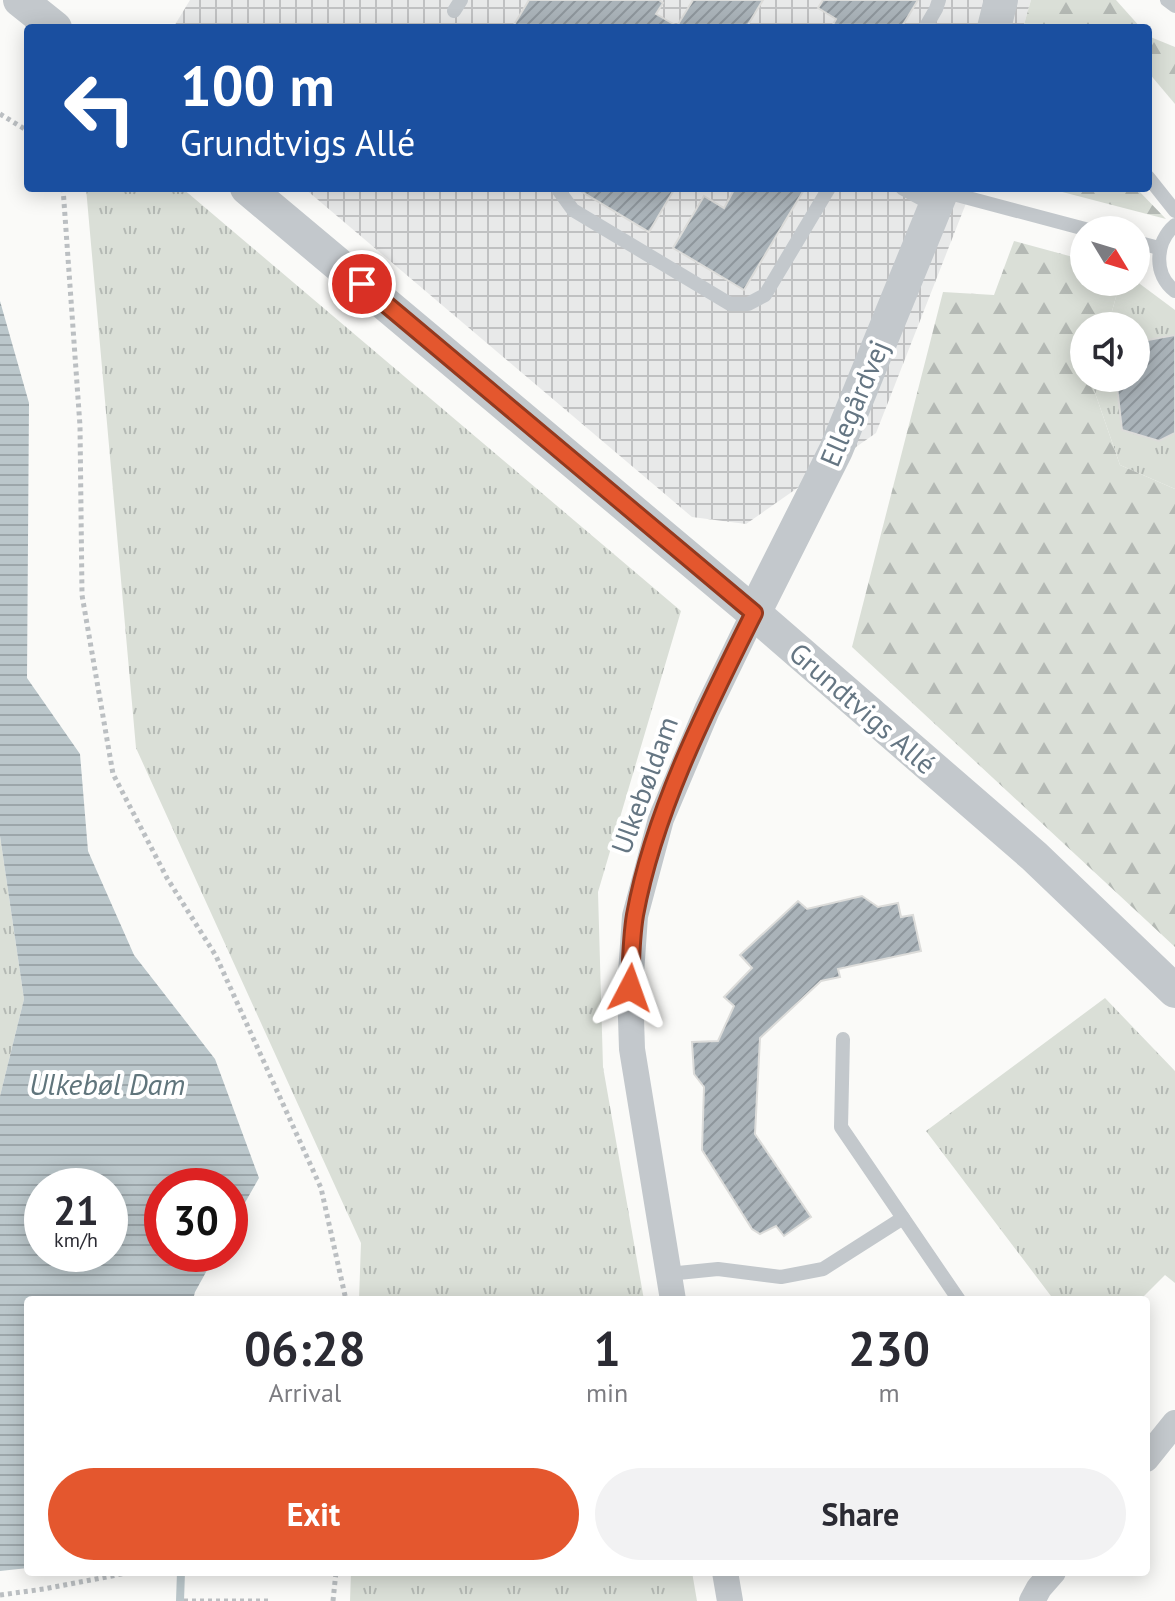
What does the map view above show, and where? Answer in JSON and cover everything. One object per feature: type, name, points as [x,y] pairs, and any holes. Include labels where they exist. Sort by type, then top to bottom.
[{"type":"street","points":[[20,0],[50,24]]},
{"type":"street","points":[[995,24],[1001,0]]},
{"type":"street","name":"Grundtvigs Allé","points":[[252,192],[754,613],[1034,856],[1175,991]]},
{"type":"street","name":"Ellegårdvej","points":[[754,613],[836,450],[940,195]]},
{"type":"street","name":"Ulkebøldam","points":[[670,1287],[632,1049],[630,988],[635,916],[661,819],[707,710],[754,613]]},
{"type":"street","points":[[1150,1454],[1175,1423]]},
{"type":"street","points":[[726,1576],[730,1601]]},
{"type":"street","points":[[1032,1601],[1050,1576]]},
{"type":"lane","points":[[927,24],[939,0]]},
{"type":"lane","points":[[1167,0],[1175,6]]},
{"type":"lane","points":[[1152,182],[1175,211]]},
{"type":"lane","points":[[560,192],[573,210],[730,304],[748,304],[765,295],[827,192]]},
{"type":"lane","points":[[940,195],[1070,226]]},
{"type":"lane","points":[[1175,225],[1167,232],[1159,248],[1160,269],[1175,291]]},
{"type":"lane","points":[[1150,246],[1159,248]]},
{"type":"lane","points":[[843,1039],[841,1127],[956,1296]]},
{"type":"lane","name":"Ulkebøldam","points":[[670,1287],[718,1269],[781,1277],[823,1269],[903,1218]]},
{"type":"path","points":[[0,114],[24,129]]},
{"type":"path","points":[[63,192],[80,426],[82,595],[113,774],[167,878],[216,956],[321,1188],[345,1296]]},
{"type":"path","points":[[0,1595],[111,1576]]},
{"type":"path","points":[[333,1601],[336,1576]]},
{"type":"path","points":[[184,1601],[271,1601]]},
{"type":"shaded area","points":[[190,0],[1031,0],[1024,24],[175,24]]},
{"type":"shaded area","points":[[309,192],[970,192],[876,433],[746,524],[692,517]]},
{"type":"green space","points":[[1031,0],[1116,0],[1137,24],[1024,24]]},
{"type":"green space","points":[[1152,38],[1175,47],[1175,104],[1152,77]]},
{"type":"green space","points":[[86,192],[187,192],[681,611],[598,892],[603,1067],[643,1296],[359,1296],[361,1243],[136,748]]},
{"type":"green space","points":[[1062,192],[1140,192],[1166,219]]},
{"type":"green space","points":[[1014,241],[1070,256],[1070,296],[1116,296],[1112,312],[1070,312],[1070,392],[1095,392],[1120,465],[1175,489],[1175,947],[852,647],[943,292],[994,295]]},
{"type":"green space","points":[[1150,291],[1175,310],[1175,335],[1150,343],[1150,312],[1112,312],[1116,296],[1150,296]]},
{"type":"green space","points":[[1095,392],[1118,392],[1122,430],[1159,441],[1175,433],[1175,489],[1120,465]]},
{"type":"green space","points":[[0,836],[24,999],[0,1096]]},
{"type":"green space","points":[[1105,998],[1175,1071],[1175,1283],[1165,1275],[1144,1296],[1051,1296],[926,1131]]},
{"type":"green space","points":[[351,1576],[693,1576],[697,1601],[350,1601]]},
{"type":"water","name":"Ulkebøl Dam","points":[[0,301],[29,403],[27,678],[80,754],[88,851],[134,955],[215,1059],[259,1178],[248,1197],[248,1168],[144,1168],[144,1272],[206,1272],[194,1296],[24,1296],[24,1568],[0,1571],[0,1096],[24,999],[0,836]]},
{"type":"building","points":[[529,0],[659,0],[663,3],[656,14],[674,24],[514,24]]},
{"type":"building","points":[[693,0],[763,0],[748,24],[678,24]]},
{"type":"building","points":[[823,0],[918,0],[903,24],[833,24],[836,19],[818,8]]},
{"type":"building","points":[[582,192],[673,192],[649,232]]},
{"type":"building","points":[[733,192],[803,192],[744,290],[673,248],[704,196],[724,208]]},
{"type":"building","points":[[1175,335],[1175,433],[1159,441],[1122,430],[1118,392],[1150,392],[1150,340]]},
{"type":"building","points":[[862,896],[878,907],[898,903],[901,917],[913,915],[921,951],[838,969],[840,977],[821,981],[760,1038],[755,1134],[811,1217],[784,1236],[776,1226],[760,1234],[752,1229],[702,1150],[704,1087],[694,1074],[692,1042],[718,1041],[734,1006],[724,997],[752,968],[740,955],[798,901],[807,909]]},
{"type":"waterway","points":[[180,1601],[181,1576]]},
{"type":"route","points":[[362,284],[754,613],[707,710],[661,819],[635,916],[630,988]]}]
